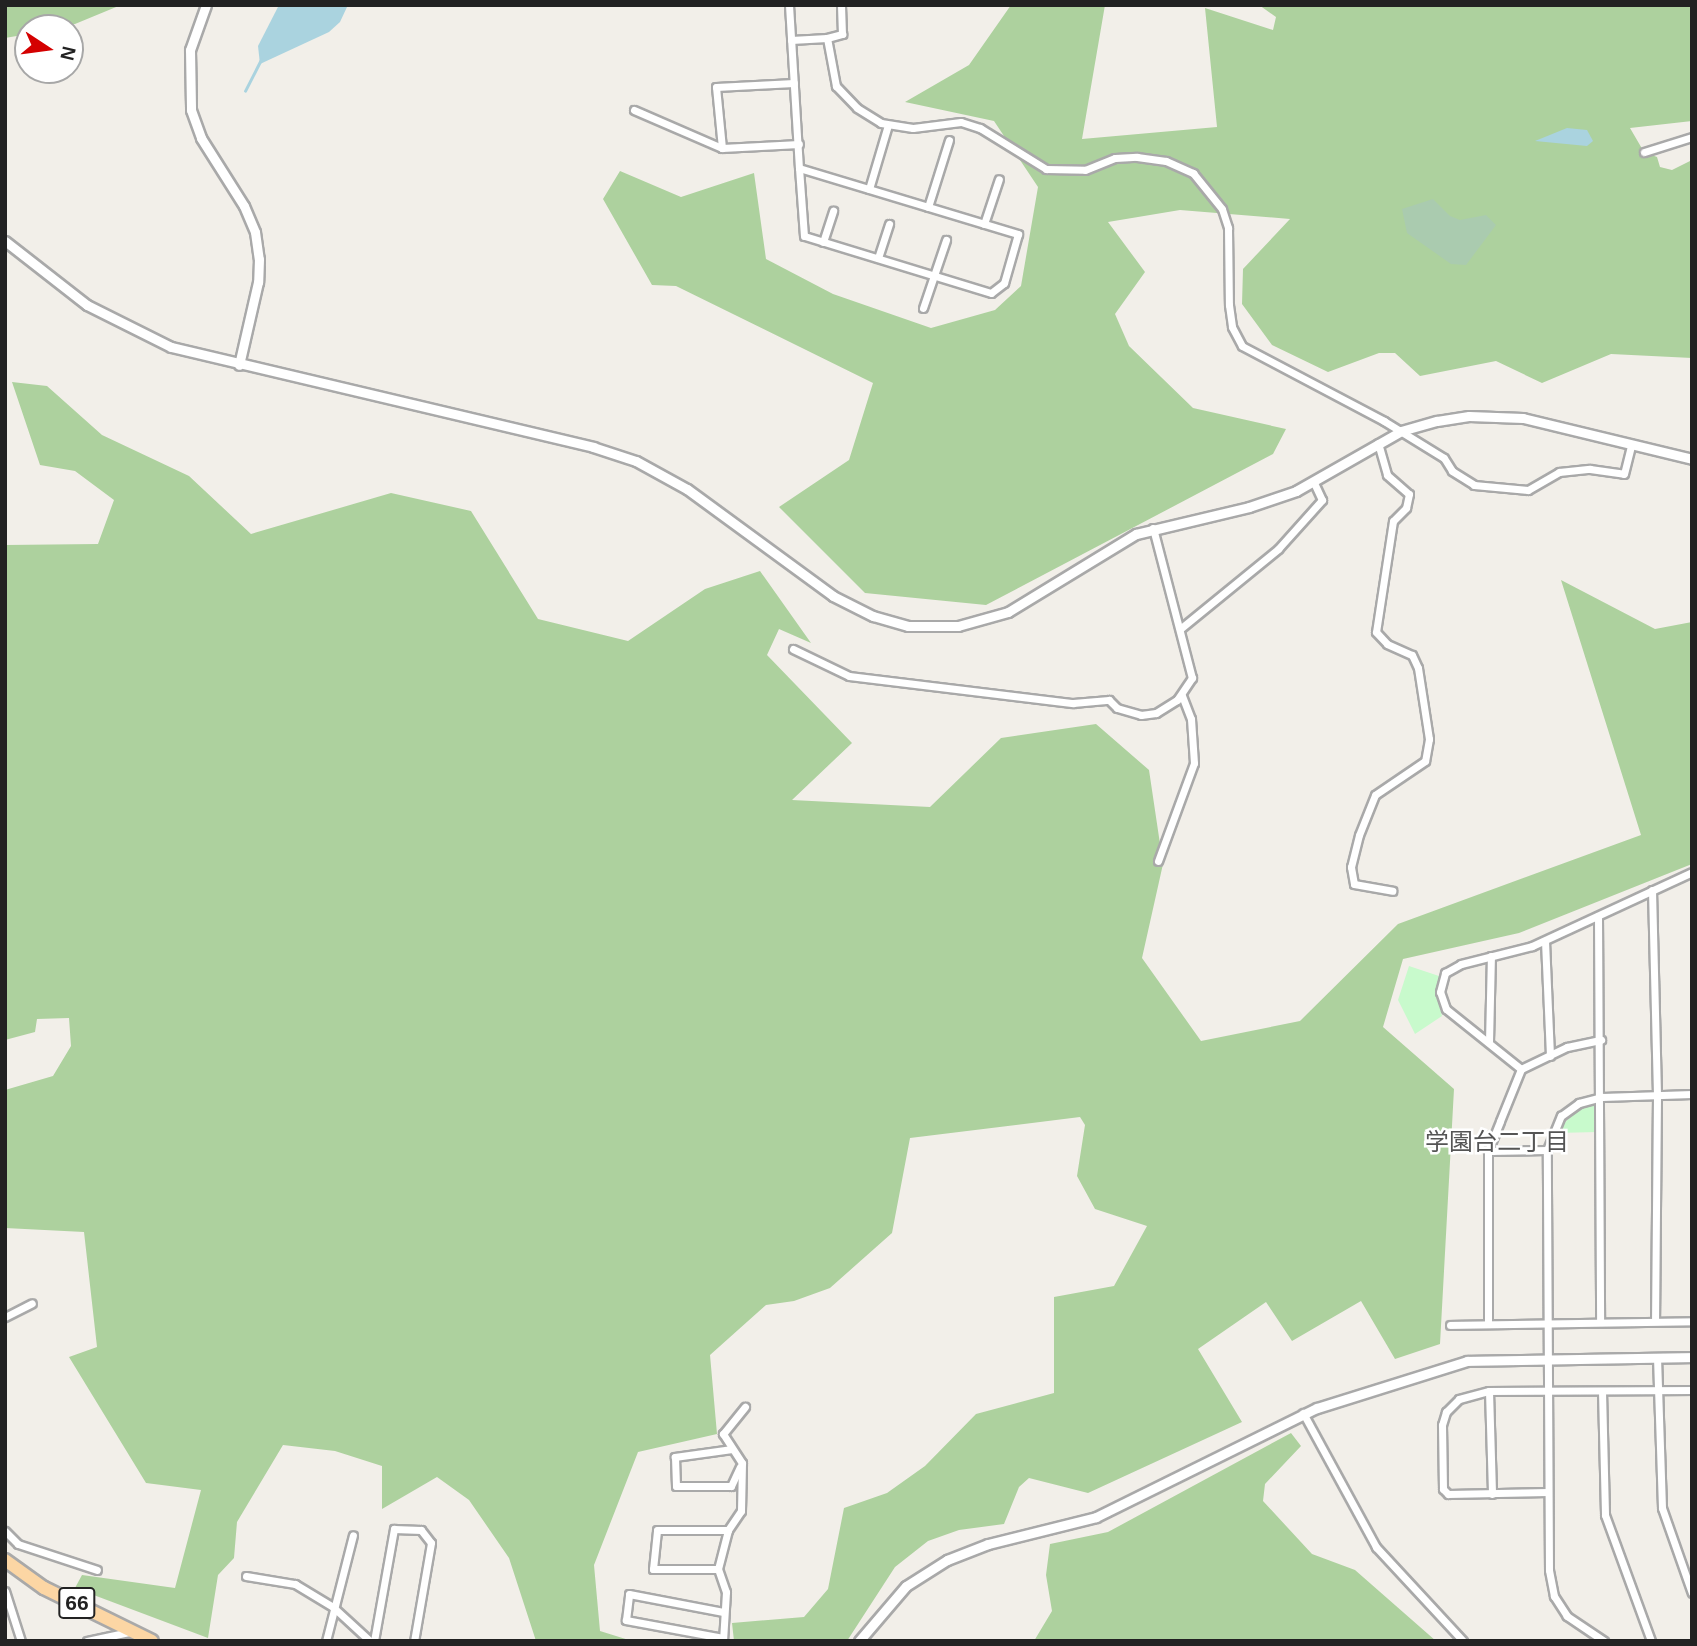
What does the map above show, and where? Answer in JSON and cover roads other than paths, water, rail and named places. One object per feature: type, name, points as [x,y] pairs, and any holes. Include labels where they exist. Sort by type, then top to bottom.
[{"type":"main road","name":"66","points":[[6,1564],[44,1588],[152,1641]]},
{"type":"street","points":[[206,5],[190,50],[191,110],[201,138],[244,206],[255,232],[259,259],[258,282],[239,365]]},
{"type":"street","points":[[789,5],[799,144],[799,168],[804,236],[991,293],[1004,283],[1018,234],[799,168]]},
{"type":"street","points":[[791,40],[827,38],[842,34],[841,5]]},
{"type":"street","points":[[827,38],[836,86],[856,108],[888,125],[961,122],[980,128],[1046,169],[1085,170],[1115,158],[1138,157],[1166,161],[1192,173],[1225,218],[1228,305],[1232,327],[1242,346],[1401,431],[1444,458],[1452,471],[1474,485],[1504,490],[1528,490],[1559,472],[1590,469],[1624,474],[1631,446]]},
{"type":"street","points":[[722,148],[716,87],[794,83]]},
{"type":"street","points":[[634,110],[722,148],[799,144]]},
{"type":"street","points":[[869,190],[888,125]]},
{"type":"street","points":[[1644,152],[1692,137]]},
{"type":"street","points":[[928,207],[949,140]]},
{"type":"street","points":[[985,224],[999,180]]},
{"type":"street","points":[[823,242],[833,211]]},
{"type":"street","points":[[878,258],[889,224]]},
{"type":"street","points":[[923,308],[946,240]]},
{"type":"street","points":[[5,241],[87,304],[126,327],[171,347],[593,447],[636,461],[687,489],[833,596],[873,617],[908,626],[958,626],[1008,612],[1098,555],[1153,528],[1249,507],[1313,481],[1401,431],[1469,416],[1509,417],[1692,459]]},
{"type":"street","points":[[1378,443],[1387,475],[1409,494],[1406,508],[1393,521],[1376,632],[1387,644],[1412,654],[1418,668],[1429,739],[1425,761],[1375,795],[1359,835],[1351,867],[1354,884],[1392,891]]},
{"type":"street","points":[[1180,629],[1279,549],[1322,500],[1313,481]]},
{"type":"street","points":[[793,649],[849,676],[1073,703],[1109,700],[1141,715],[1156,713],[1181,696],[1192,678],[1153,528]]},
{"type":"street","points":[[1158,861],[1194,763],[1191,719],[1181,696]]},
{"type":"street","points":[[1521,1069],[1446,1009],[1440,992],[1442,977],[1449,970],[1545,941],[1692,872]]},
{"type":"street","points":[[1652,890],[1657,1096],[1655,1321]]},
{"type":"street","points":[[1598,916],[1602,1097],[1600,1322]]},
{"type":"street","points":[[1545,941],[1550,1056]]},
{"type":"street","points":[[1489,1042],[1491,956]]},
{"type":"street","points":[[1488,1323],[1488,1151],[1521,1069],[1567,1047],[1601,1040]]},
{"type":"street","points":[[1604,1641],[1573,1623],[1554,1597],[1549,1570],[1547,1150],[1561,1116],[1579,1103],[1602,1097],[1692,1094]]},
{"type":"street","points":[[1488,1151],[1547,1150]]},
{"type":"street","points":[[5,1317],[32,1303]]},
{"type":"street","points":[[1450,1325],[1692,1321]]},
{"type":"street","points":[[1657,1357],[1662,1508],[1692,1593]]},
{"type":"street","points":[[859,1641],[899,1592],[947,1560],[988,1544],[1096,1517],[1303,1413],[1467,1361],[1692,1357]]},
{"type":"street","points":[[1548,1492],[1454,1497],[1443,1489],[1442,1424],[1446,1412],[1459,1399],[1489,1391],[1692,1390]]},
{"type":"street","points":[[1489,1391],[1492,1494]]},
{"type":"street","points":[[1602,1391],[1605,1515],[1651,1641]]},
{"type":"street","points":[[723,1612],[629,1594],[626,1620],[723,1639],[726,1592],[718,1569],[728,1530],[741,1511],[742,1464],[723,1434],[745,1407]]},
{"type":"street","points":[[1303,1413],[1376,1547],[1462,1641]]},
{"type":"street","points":[[732,1448],[675,1457],[676,1486],[731,1486],[742,1464]]},
{"type":"street","points":[[372,1641],[394,1529],[421,1530],[430,1543],[414,1641]]},
{"type":"street","points":[[718,1569],[653,1569],[657,1530],[728,1530]]},
{"type":"street","points":[[5,1531],[18,1544],[97,1570]]},
{"type":"street","points":[[326,1641],[353,1535]]},
{"type":"street","points":[[246,1576],[295,1584],[333,1606],[372,1641]]},
{"type":"street","points":[[5,1591],[21,1641]]},
{"type":"street","points":[[88,1641],[134,1631]]},
{"type":"water","points":[[279,5],[347,7],[340,22],[329,32],[260,64],[258,46]]},
{"type":"water","points":[[1567,128],[1587,130],[1593,141],[1587,146],[1535,141]]},
{"type":"waterway","points":[[245,91],[261,60]]},
{"type":"district","name":"学園台二丁目","points":[[1497,1142]]}]
